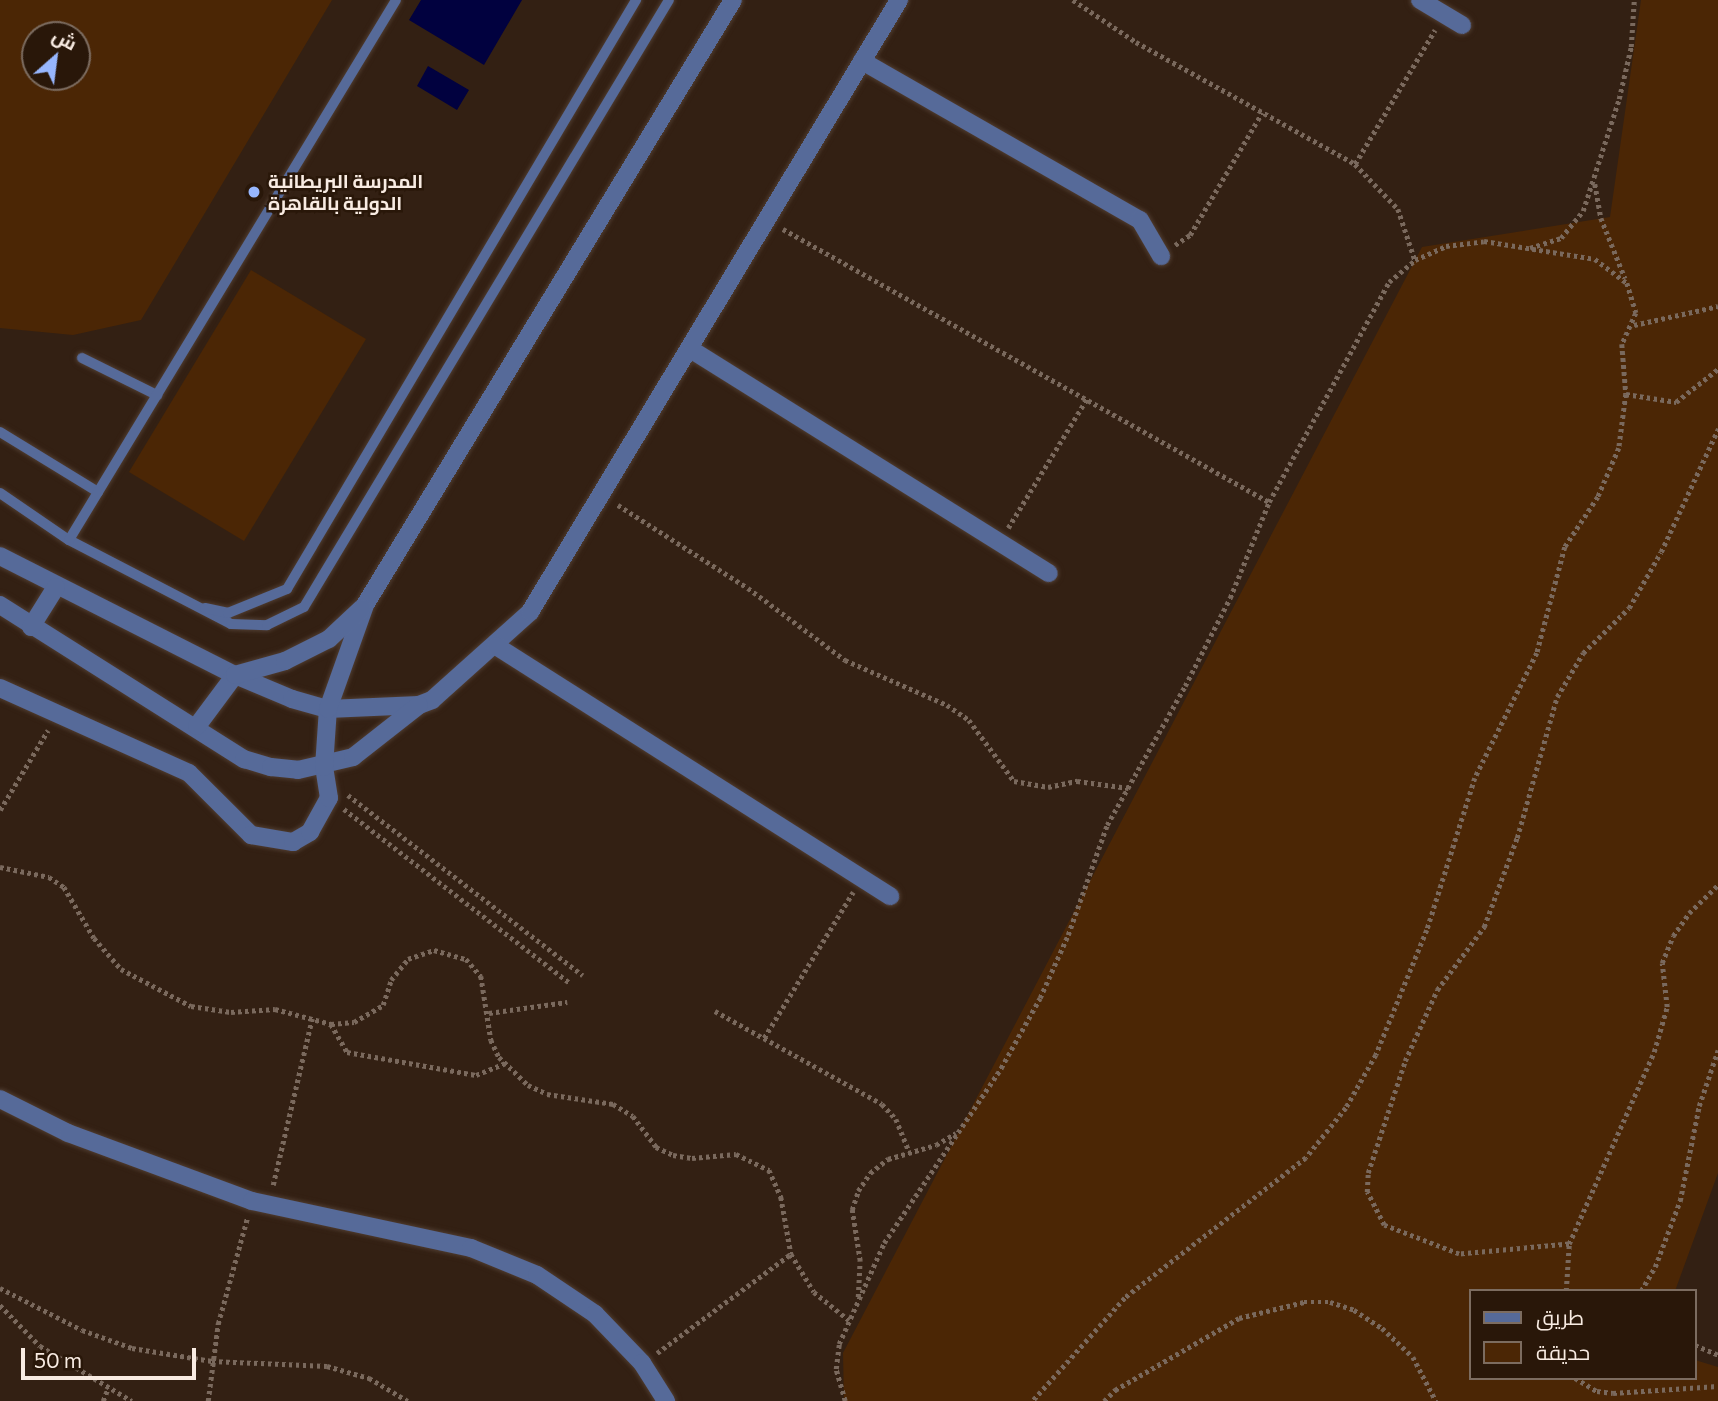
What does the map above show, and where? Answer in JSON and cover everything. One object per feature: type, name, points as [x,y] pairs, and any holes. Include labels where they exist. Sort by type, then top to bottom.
[{"type":"street","points":[[0,688],[189,774],[222,803],[234,821],[251,835],[272,842],[293,842],[310,832],[329,798],[326,773],[328,709],[365,605],[733,0]]},
{"type":"street","points":[[0,556],[56,587],[235,676],[328,709],[419,705],[432,700],[496,646],[530,612],[899,0]]},
{"type":"street","points":[[1420,0],[1462,25]]},
{"type":"street","points":[[862,61],[1140,220],[1159,251]]},
{"type":"street","points":[[690,349],[1049,573]]},
{"type":"street","points":[[31,627],[56,587]]},
{"type":"street","points":[[0,604],[31,627],[197,726],[244,759],[326,773],[376,743],[419,705]]},
{"type":"street","points":[[197,726],[235,676],[285,662],[329,639],[365,605]]},
{"type":"street","points":[[496,646],[890,896]]},
{"type":"street","points":[[0,1099],[68,1133],[260,1204],[471,1248],[537,1275],[595,1314],[642,1363],[666,1401]]},
{"type":"lane","points":[[69,540],[396,0]]},
{"type":"lane","points":[[199,607],[228,613],[256,605],[287,589],[636,0]]},
{"type":"lane","points":[[0,493],[69,540],[231,624],[267,625],[304,607],[669,0]]},
{"type":"lane","points":[[82,358],[157,395]]},
{"type":"lane","points":[[0,432],[98,492]]},
{"type":"lane","points":[[287,589],[304,607]]},
{"type":"lane","points":[[256,605],[267,625]]},
{"type":"path","points":[[1073,0],[1136,42],[1355,164],[1398,209],[1415,260]]},
{"type":"path","points":[[1521,248],[1545,246],[1561,238],[1574,226],[1595,183],[1631,47],[1634,0]]},
{"type":"path","points":[[1355,164],[1444,15]]},
{"type":"path","points":[[1159,251],[1190,235],[1262,113]]},
{"type":"path","points":[[1033,1401],[1125,1297],[1306,1158],[1346,1108],[1404,994],[1475,778],[1537,653],[1565,547],[1598,497],[1619,447],[1626,394],[1622,344],[1634,325],[1634,301],[1608,240],[1595,183]]},
{"type":"path","points":[[766,220],[1088,397],[1269,502]]},
{"type":"path","points":[[845,1401],[836,1369],[839,1344],[884,1243],[1002,1068],[1040,998],[1068,935],[1107,825],[1230,598],[1269,502],[1390,282],[1415,260],[1446,246],[1484,241],[1595,259],[1627,283]]},
{"type":"path","points":[[1634,325],[1718,306]]},
{"type":"path","points":[[1626,394],[1676,402],[1718,369]]},
{"type":"path","points":[[999,543],[1088,397]]},
{"type":"path","points":[[1569,1244],[1459,1254],[1384,1225],[1367,1192],[1368,1173],[1405,1061],[1437,990],[1484,928],[1517,838],[1557,697],[1583,653],[1629,608],[1661,552],[1718,429]]},
{"type":"path","points":[[602,495],[748,588],[845,660],[947,705],[969,720],[1014,780],[1048,787],[1077,781],[1129,788]]},
{"type":"path","points":[[0,810],[57,716]]},
{"type":"path","points":[[326,773],[583,975]]},
{"type":"path","points":[[329,798],[569,982]]},
{"type":"path","points":[[0,867],[34,870],[64,887],[94,938],[121,969],[154,990],[191,1006],[231,1012],[275,1009],[331,1024],[375,1013],[398,969],[414,956],[434,950],[466,959],[474,967],[489,1013],[491,1040],[505,1063],[528,1085],[547,1094],[612,1104],[633,1116],[656,1147],[673,1155],[692,1158],[736,1154],[757,1161],[777,1182],[791,1254],[814,1292],[849,1320]]},
{"type":"path","points":[[764,1038],[861,878]]},
{"type":"path","points":[[1566,1289],[1569,1244],[1654,1052],[1667,1007],[1662,963],[1673,936],[1718,885]]},
{"type":"path","points":[[489,1013],[567,1002]]},
{"type":"path","points":[[715,1011],[882,1104],[896,1119],[909,1151]]},
{"type":"path","points":[[208,1401],[212,1361],[312,1019]]},
{"type":"path","points":[[331,1024],[347,1052],[476,1075],[505,1063]]},
{"type":"path","points":[[1642,1289],[1655,1267],[1681,1201],[1699,1106],[1718,1050]]},
{"type":"path","points":[[858,1301],[860,1261],[852,1210],[858,1191],[870,1173],[888,1158],[936,1145],[960,1130]]},
{"type":"path","points":[[642,1363],[791,1254]]},
{"type":"path","points":[[0,1288],[82,1330],[132,1348],[212,1361],[327,1366],[369,1378],[408,1401]]},
{"type":"path","points":[[1104,1401],[1115,1390],[1239,1318],[1304,1303],[1329,1303],[1354,1310],[1382,1328],[1413,1357],[1436,1401]]},
{"type":"path","points":[[0,1305],[40,1346],[132,1401]]},
{"type":"path","points":[[1697,1346],[1718,1355]]},
{"type":"path","points":[[1579,1380],[1597,1391],[1613,1392],[1718,1386]]},
{"type":"path","points":[[103,1401],[107,1388]]},
{"type":"green space","points":[[0,0],[332,0],[141,320],[73,335],[0,328]]},
{"type":"green space","points":[[1641,0],[1718,0],[1718,1173],[1676,1289],[1470,1289],[1470,1380],[1697,1380],[1697,1361],[1718,1367],[1718,1401],[844,1401],[843,1353],[1422,247],[1610,217]]},
{"type":"green space","points":[[251,270],[366,339],[244,541],[129,472]]},
{"type":"shaded area","points":[[421,0],[522,0],[484,65],[409,20]]},
{"type":"shaded area","points":[[428,66],[469,90],[457,110],[417,86]]},
{"type":"place","name":"المدرسة البريطانية الدولية بالقاهرة","points":[[254,192]]}]
